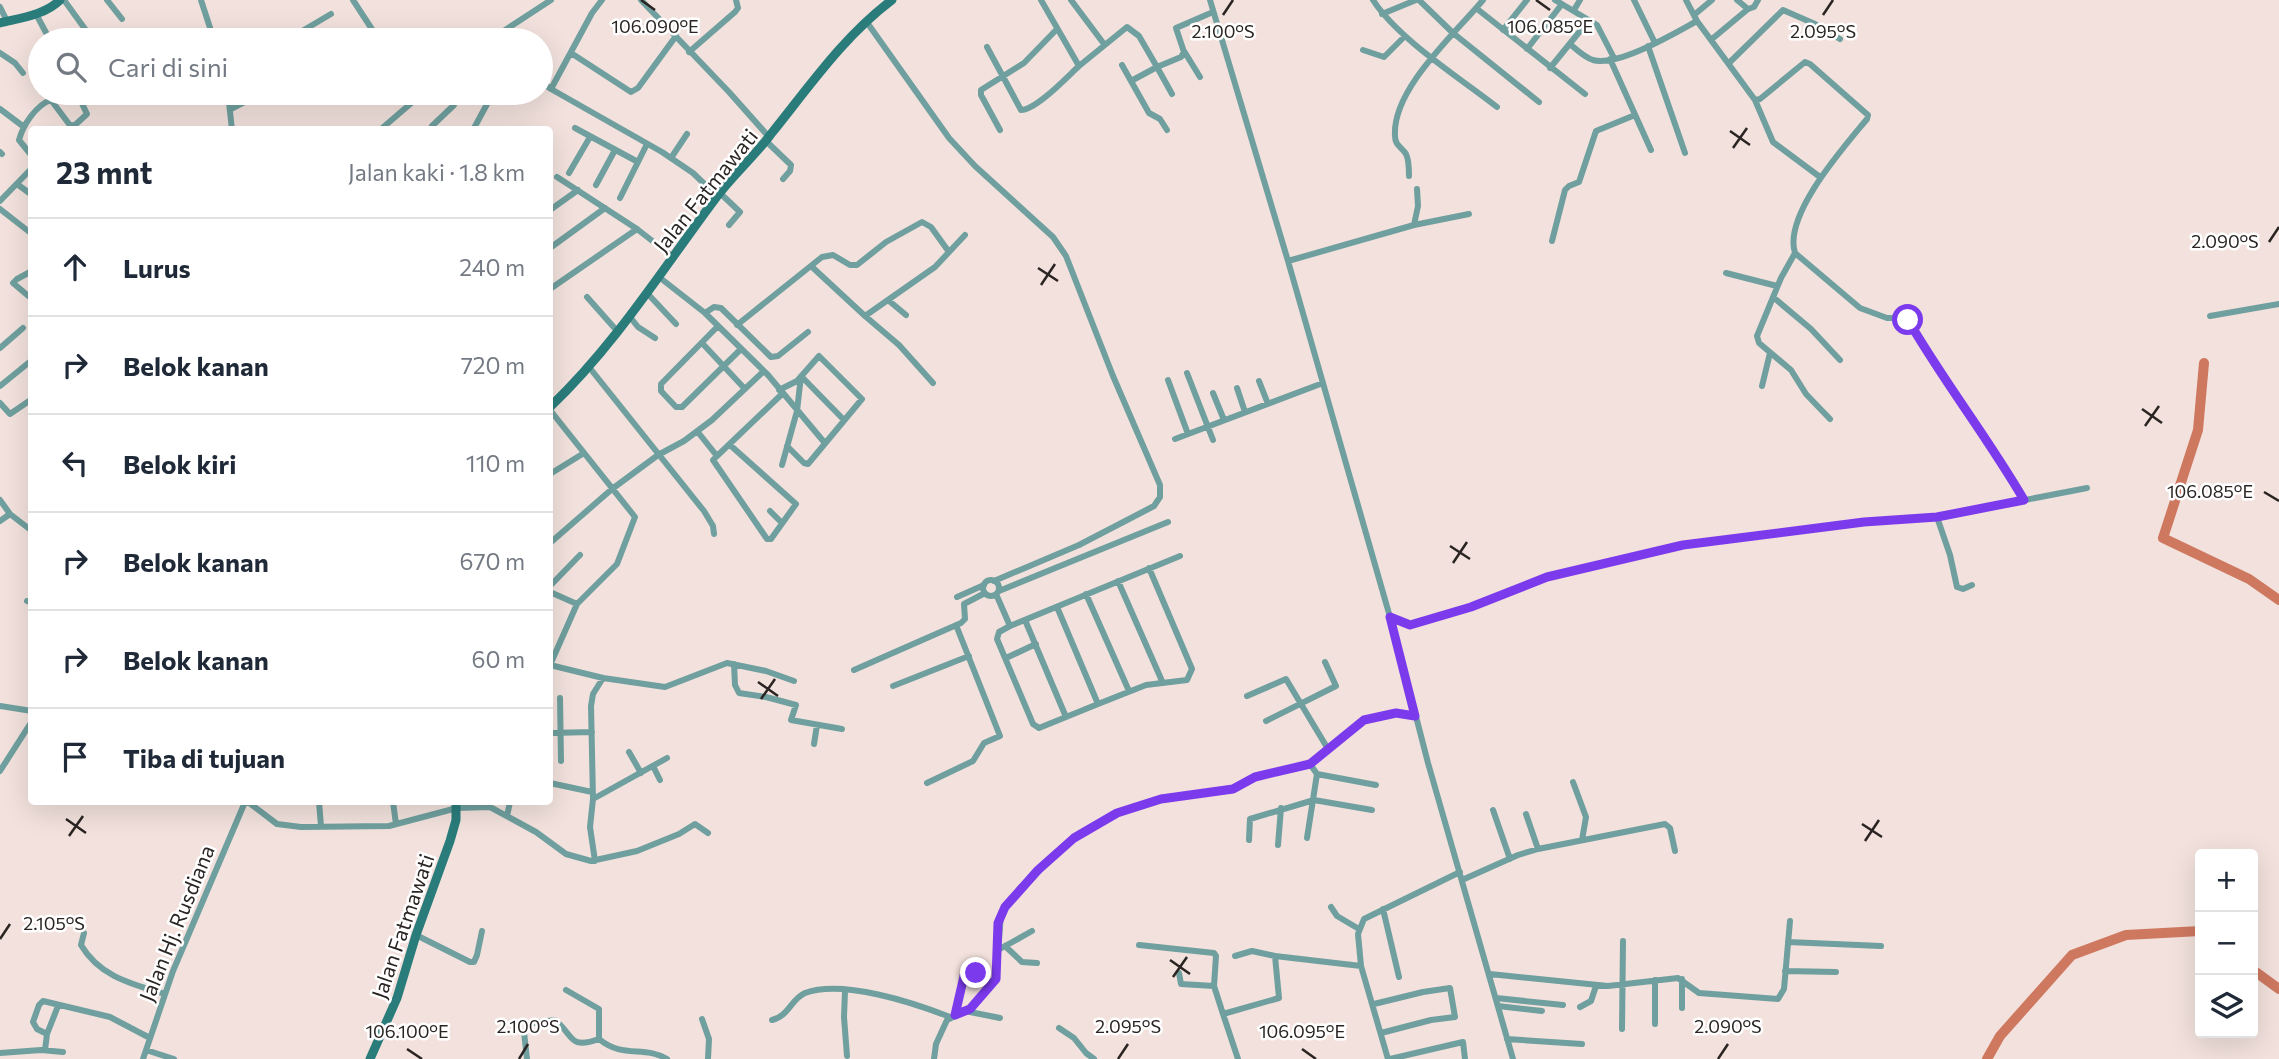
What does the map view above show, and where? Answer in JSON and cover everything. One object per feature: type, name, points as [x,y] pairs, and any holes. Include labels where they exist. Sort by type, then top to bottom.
[{"type":"street","points":[[107,0],[122,19]]},
{"type":"street","points":[[201,0],[210,28]]},
{"type":"street","points":[[353,0],[371,28]]},
{"type":"street","points":[[509,28],[551,0]]},
{"type":"street","points":[[553,85],[592,13],[602,0]]},
{"type":"street","points":[[641,0],[729,92],[791,165],[790,171],[783,179]]},
{"type":"street","points":[[689,52],[735,12],[738,8],[736,0]]},
{"type":"street","name":"Jalan Fatmawati","points":[[553,406],[630,317],[719,194],[768,139],[823,66],[866,21],[892,0]]},
{"type":"street","points":[[1041,0],[1079,66]]},
{"type":"street","points":[[1071,0],[1104,44]]},
{"type":"street","points":[[1210,0],[1395,634],[1415,716],[1513,1059]]},
{"type":"street","points":[[1373,0],[1382,14],[1405,36],[1497,107]]},
{"type":"street","points":[[1382,14],[1418,0],[1453,33],[1539,102]]},
{"type":"street","points":[[1409,176],[1407,155],[1396,142],[1395,132],[1408,89],[1483,0]]},
{"type":"street","points":[[1503,30],[1527,0]]},
{"type":"street","points":[[1555,0],[1600,29],[1651,150]]},
{"type":"street","points":[[1574,10],[1580,0]]},
{"type":"street","points":[[1634,0],[1652,44],[1685,153]]},
{"type":"street","points":[[1686,0],[1755,100],[1773,142],[1820,177]]},
{"type":"street","points":[[1570,44],[1591,59],[1612,59],[1652,44],[1696,18],[1712,0]]},
{"type":"street","points":[[1737,0],[1748,9]]},
{"type":"street","points":[[1712,39],[1754,7],[1758,0]]},
{"type":"street","points":[[0,8],[4,22],[36,14],[58,1],[82,28]]},
{"type":"street","points":[[1527,49],[1562,4]]},
{"type":"street","points":[[1476,8],[1585,94]]},
{"type":"street","points":[[1729,62],[1783,10],[1840,39]]},
{"type":"street","points":[[1199,77],[1184,51],[1176,28],[1213,12]]},
{"type":"street","points":[[36,14],[44,28]]},
{"type":"street","points":[[307,28],[331,14]]},
{"type":"street","points":[[1550,68],[1589,20]]},
{"type":"street","points":[[866,21],[949,138],[975,166],[1053,237],[1066,256],[1160,485],[1160,497],[1154,506],[1079,545],[994,581],[988,581],[957,597]]},
{"type":"street","points":[[987,47],[1019,108],[1024,111],[1128,27],[1139,36],[1172,94]]},
{"type":"street","points":[[1000,130],[980,91],[1024,63],[1057,29]]},
{"type":"street","points":[[571,53],[631,92],[638,89],[676,36]]},
{"type":"street","points":[[1363,50],[1381,57],[1386,56],[1405,36]]},
{"type":"street","points":[[1131,81],[1181,57],[1184,51]]},
{"type":"street","points":[[0,53],[15,63],[23,73]]},
{"type":"street","points":[[1755,100],[1760,99],[1803,63],[1807,63],[1866,112],[1867,120],[1820,177],[1809,197],[1796,231],[1793,248],[1795,253],[1860,308],[1887,318],[1908,320],[1943,379],[1969,413],[2024,500]]},
{"type":"street","points":[[1122,65],[1149,113],[1160,119],[1167,130]]},
{"type":"street","points":[[553,90],[693,173],[740,212],[729,225]]},
{"type":"street","points":[[28,151],[19,140],[24,127],[42,105]]},
{"type":"street","points":[[56,105],[69,124],[74,126],[87,114],[83,105]]},
{"type":"street","points":[[230,105],[232,126]]},
{"type":"street","points":[[231,109],[239,105]]},
{"type":"street","points":[[384,126],[406,105]]},
{"type":"street","points":[[432,126],[454,105]]},
{"type":"street","points":[[475,126],[487,105]]},
{"type":"street","points":[[0,109],[24,127]]},
{"type":"street","points":[[1552,241],[1565,190],[1579,182],[1596,131],[1635,115]]},
{"type":"street","points":[[387,122],[390,126]]},
{"type":"street","points":[[575,128],[638,162]]},
{"type":"street","points":[[671,158],[687,134]]},
{"type":"street","points":[[569,173],[590,137]]},
{"type":"street","points":[[620,198],[647,144]]},
{"type":"street","points":[[596,185],[615,150]]},
{"type":"street","points":[[0,201],[28,172]]},
{"type":"street","points":[[557,177],[637,229],[673,257]]},
{"type":"street","points":[[17,184],[28,192]]},
{"type":"street","points":[[1413,225],[1418,206],[1417,189]]},
{"type":"street","points":[[553,207],[578,190]]},
{"type":"street","points":[[553,246],[606,208]]},
{"type":"street","points":[[0,209],[28,231]]},
{"type":"street","points":[[1288,261],[1413,225],[1469,214]]},
{"type":"street","points":[[737,325],[829,254],[850,265],[857,265],[886,242],[922,222],[931,227],[948,252]]},
{"type":"street","points":[[553,287],[637,229]]},
{"type":"street","points":[[865,316],[935,267],[965,235]]},
{"type":"street","points":[[1795,253],[1777,286],[1757,335],[1759,343],[1791,370],[1806,394],[1829,419]]},
{"type":"street","points":[[811,266],[899,345],[933,383]]},
{"type":"street","points":[[28,273],[13,283],[28,296]]},
{"type":"street","points":[[1726,273],[1777,286]]},
{"type":"street","points":[[659,276],[705,313],[764,371],[824,442]]},
{"type":"street","points":[[647,293],[676,324]]},
{"type":"street","points":[[587,297],[618,332]]},
{"type":"street","points":[[1773,297],[1811,329],[1840,360]]},
{"type":"street","points":[[888,300],[906,315]]},
{"type":"street","points":[[2210,316],[2279,304]]},
{"type":"street","points":[[705,313],[719,307],[771,357],[778,356],[808,332]]},
{"type":"street","points":[[630,317],[638,327],[654,338]]},
{"type":"street","points":[[718,326],[660,386],[661,391],[676,407],[682,407],[741,349]]},
{"type":"street","points":[[0,348],[23,328]]},
{"type":"street","points":[[702,344],[746,388]]},
{"type":"street","points":[[1762,386],[1770,353]]},
{"type":"street","points":[[730,444],[796,504],[771,539],[767,539],[713,460],[780,392],[794,383],[816,358],[821,357],[862,399],[808,464],[787,446]]},
{"type":"street","points":[[0,387],[28,363]]},
{"type":"street","points":[[589,367],[711,522],[714,534]]},
{"type":"street","points":[[553,540],[612,489],[658,455],[697,431],[764,371]]},
{"type":"street","points":[[1187,373],[1213,440]]},
{"type":"street","points":[[782,465],[797,411],[801,376]]},
{"type":"street","points":[[801,376],[843,419]]},
{"type":"street","points":[[1168,380],[1188,434]]},
{"type":"street","points":[[1259,381],[1268,404]]},
{"type":"street","points":[[1175,439],[1322,383]]},
{"type":"street","points":[[1237,388],[1245,412]]},
{"type":"street","points":[[1213,393],[1224,420]]},
{"type":"street","points":[[0,403],[10,414],[28,402]]},
{"type":"street","points":[[553,413],[612,489],[634,512],[635,519],[613,569],[577,604],[553,659]]},
{"type":"street","points":[[697,431],[717,456]]},
{"type":"street","points":[[553,472],[584,453]]},
{"type":"street","points":[[1390,617],[1410,625],[1471,607],[1547,577],[1683,545],[1864,522],[1939,522],[2024,500],[2087,488]]},
{"type":"street","points":[[0,500],[10,514],[28,528]]},
{"type":"street","points":[[770,511],[782,523]]},
{"type":"street","points":[[0,521],[10,514]]},
{"type":"street","points":[[985,593],[990,596],[998,593],[1168,522]]},
{"type":"street","points":[[1939,522],[1957,587],[1963,589],[1972,585]]},
{"type":"street","points":[[1079,545],[1083,557]]},
{"type":"street","points":[[553,583],[580,555]]},
{"type":"street","points":[[1149,568],[1192,674],[1187,680],[1162,681],[1129,691],[1040,727],[1035,726],[997,635],[1010,626],[1149,568],[1180,556]]},
{"type":"street","points":[[994,581],[999,585],[998,593],[1010,626]]},
{"type":"street","points":[[1118,581],[1162,681]]},
{"type":"street","points":[[984,585],[985,593]]},
{"type":"street","points":[[553,593],[577,604]]},
{"type":"street","points":[[853,670],[956,625],[965,618],[964,604],[985,593]]},
{"type":"street","points":[[1086,594],[1129,691]]},
{"type":"street","points":[[1057,607],[1098,704]]},
{"type":"street","points":[[1025,620],[1066,717]]},
{"type":"street","points":[[927,783],[973,761],[984,743],[1000,736],[956,625]]},
{"type":"street","points":[[1006,658],[1036,644]]},
{"type":"street","points":[[893,686],[969,656]]},
{"type":"street","points":[[1266,721],[1336,686],[1325,662]]},
{"type":"street","points":[[553,667],[603,678],[665,687],[719,665],[734,664],[794,681]]},
{"type":"street","points":[[734,664],[735,685],[739,693],[796,705],[791,720],[842,729]]},
{"type":"street","points":[[595,861],[590,827],[593,795],[592,699],[603,678]]},
{"type":"street","points":[[1247,696],[1286,679],[1328,748]]},
{"type":"street","points":[[560,698],[561,761]]},
{"type":"street","points":[[0,706],[28,711]]},
{"type":"street","points":[[934,1059],[936,1044],[944,1024],[952,1016],[965,1011],[994,982],[998,973],[998,923],[1005,907],[1038,870],[1074,838],[1117,813],[1161,799],[1233,789],[1255,777],[1310,764],[1364,720],[1396,713],[1415,716]]},
{"type":"street","points":[[814,744],[817,725]]},
{"type":"street","points":[[0,771],[28,727]]},
{"type":"street","points":[[553,733],[592,732]]},
{"type":"street","points":[[629,752],[641,773]]},
{"type":"street","points":[[553,784],[593,795],[667,758]]},
{"type":"street","points":[[1307,838],[1317,774],[1310,764]]},
{"type":"street","points":[[653,766],[660,780]]},
{"type":"street","points":[[1317,774],[1376,785]]},
{"type":"street","points":[[1573,782],[1586,817],[1582,840]]},
{"type":"street","points":[[1249,839],[1250,819],[1314,800],[1373,810]]},
{"type":"street","name":"Jalan Hj. Rusdiana","points":[[143,1059],[165,994],[245,805]]},
{"type":"street","points":[[250,805],[278,824],[301,827],[373,827],[396,824],[457,805],[490,807],[544,837],[566,854],[581,860],[595,861],[637,851],[679,834],[695,824],[708,834]]},
{"type":"street","points":[[319,805],[321,826]]},
{"type":"street","points":[[393,805],[396,824]]},
{"type":"street","name":"Jalan Fatmawati","points":[[370,1059],[397,998],[416,935],[450,841],[457,805]]},
{"type":"street","points":[[507,816],[509,805]]},
{"type":"street","points":[[1278,845],[1281,808]]},
{"type":"street","points":[[1493,810],[1510,859]]},
{"type":"street","points":[[1526,814],[1538,849]]},
{"type":"street","points":[[1465,1059],[1463,1042],[1389,1059],[1361,966],[1359,929],[1369,915],[1461,876],[1538,849],[1665,824],[1670,828],[1675,851]]},
{"type":"street","points":[[1331,907],[1335,915],[1359,929]]},
{"type":"street","points":[[1383,909],[1399,977]]},
{"type":"street","points":[[1490,974],[1597,986],[1671,977],[1682,979],[1699,993],[1774,1000],[1783,995],[1790,921]]},
{"type":"street","points":[[416,935],[470,962],[474,961],[477,955],[482,931]]},
{"type":"street","points":[[998,950],[1032,931]]},
{"type":"street","points":[[84,933],[81,945],[100,969],[124,981],[165,994]]},
{"type":"street","points":[[1622,941],[1622,1029]]},
{"type":"street","points":[[1788,942],[1881,946]]},
{"type":"street","points":[[1139,945],[1214,953],[1214,986],[1238,1059]]},
{"type":"street","points":[[1005,946],[1022,962],[1037,964]]},
{"type":"street","points":[[1235,956],[1255,951],[1275,956],[1361,966]]},
{"type":"street","points":[[1223,1014],[1279,998],[1275,956]]},
{"type":"street","points":[[1785,971],[1836,972]]},
{"type":"street","points":[[952,1016],[964,976],[967,972],[976,973]]},
{"type":"street","points":[[1179,972],[1181,984],[1214,986]]},
{"type":"street","points":[[1682,979],[1682,1008]]},
{"type":"street","points":[[1655,980],[1656,1024]]},
{"type":"street","points":[[1580,1007],[1591,1000],[1597,986]]},
{"type":"street","points":[[1374,1004],[1450,988],[1455,1017],[1431,1020],[1381,1033]]},
{"type":"street","points":[[566,990],[599,1009],[599,1039]]},
{"type":"street","points":[[772,1020],[783,1017],[797,998],[807,993],[845,991],[876,994],[952,1016]]},
{"type":"street","points":[[845,991],[847,1056]]},
{"type":"street","points":[[1496,998],[1563,1005]]},
{"type":"street","points":[[47,1034],[34,1026],[35,1015],[43,1001],[110,1017],[150,1038]]},
{"type":"street","points":[[45,1050],[47,1034],[58,1006]]},
{"type":"street","points":[[1499,1006],[1542,1011]]},
{"type":"street","points":[[965,1011],[1000,1018]]},
{"type":"street","points":[[702,1019],[709,1039],[708,1059]]},
{"type":"street","points":[[527,1059],[524,1032],[533,1024],[555,1020],[570,1039],[580,1043],[599,1039],[618,1051],[650,1053],[667,1059]]},
{"type":"street","points":[[1059,1028],[1074,1038],[1094,1059]]},
{"type":"street","points":[[1507,1039],[1582,1044]]},
{"type":"street","points":[[0,1054],[45,1050],[63,1052]]},
{"type":"street","points":[[146,1050],[174,1059]]},
{"type":"waterway","points":[[2204,363],[2198,430],[2163,538],[2249,579],[2279,600]]},
{"type":"waterway","points":[[1987,1059],[2000,1036],[2072,955],[2126,935],[2195,931]]},
{"type":"waterway","points":[[2258,974],[2279,989]]},
{"type":"route","points":[[976,973],[967,972],[964,976],[955,1015],[970,1009],[994,982],[998,973],[998,923],[1005,907],[1038,870],[1074,838],[1117,813],[1161,799],[1233,789],[1255,777],[1310,764],[1364,720],[1396,713],[1415,716],[1390,617],[1410,625],[1471,607],[1547,577],[1683,545],[1864,522],[1937,517],[2024,500],[1969,413],[1943,379],[1908,320]]}]
